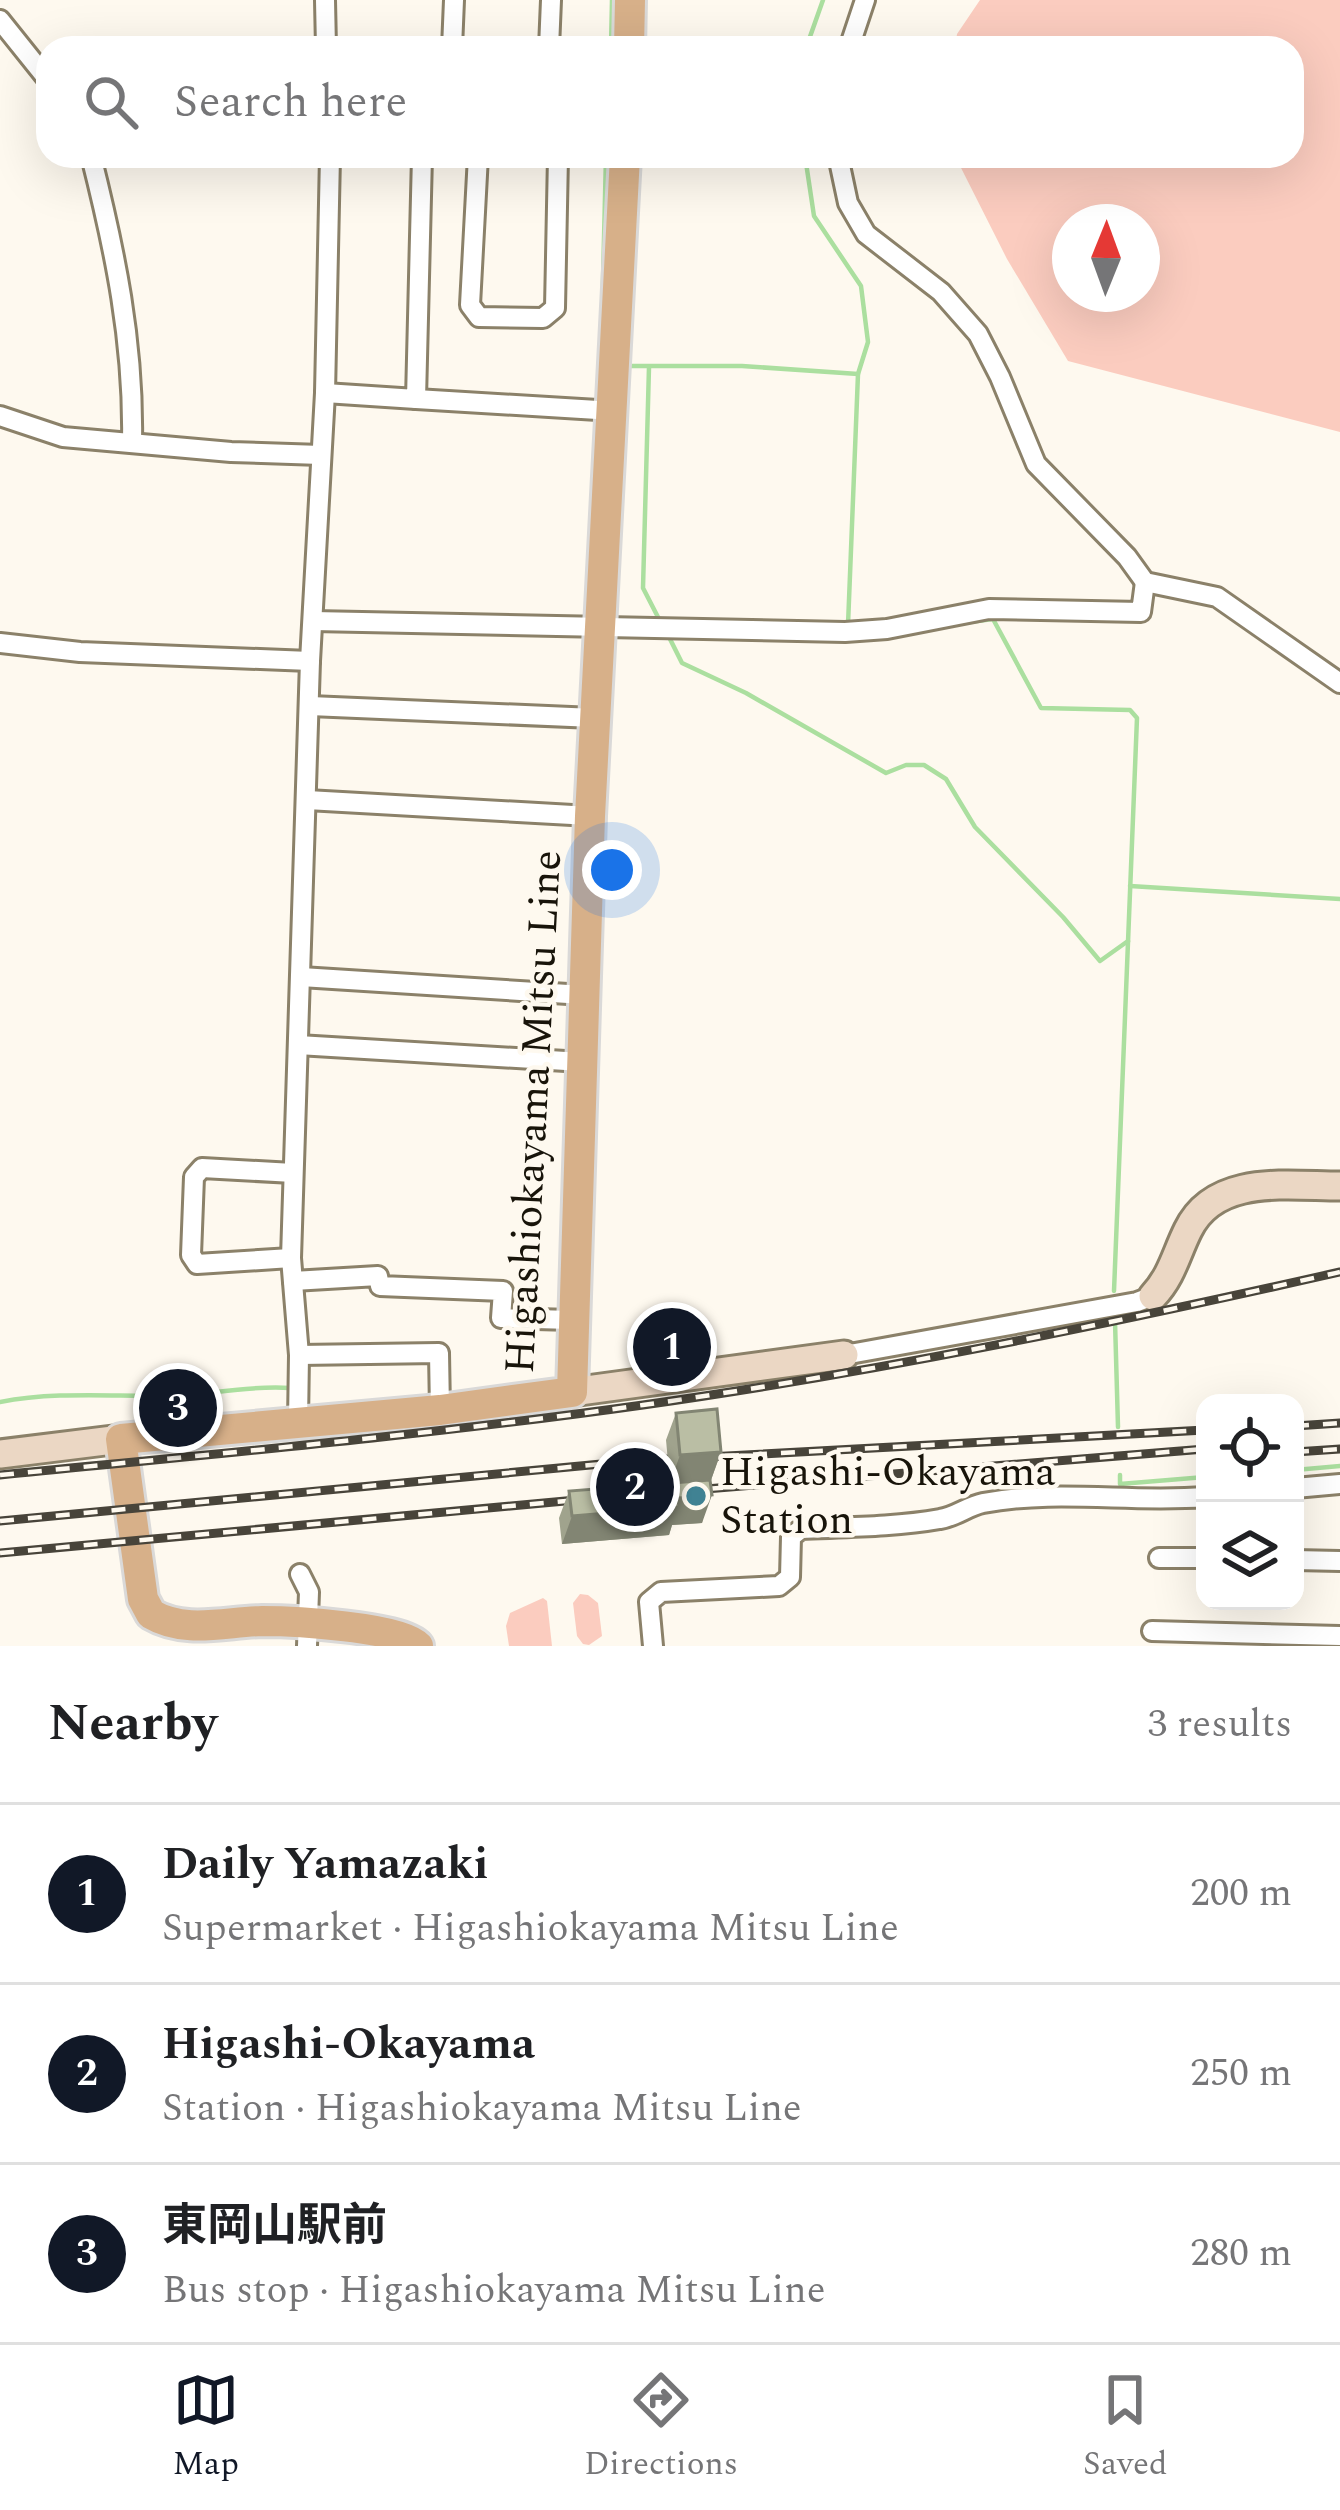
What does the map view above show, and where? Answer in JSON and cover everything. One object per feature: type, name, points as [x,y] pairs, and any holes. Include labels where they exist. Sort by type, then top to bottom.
[{"type":"main road","points":[[629,36],[630,0]]},
{"type":"main road","name":"Higashiokayama Mitsu Line","points":[[121,1439],[572,1392],[594,718],[624,168]]},
{"type":"main road","points":[[121,1439],[143,1599],[151,1614],[164,1622],[216,1635],[266,1621],[308,1636],[377,1629],[403,1635],[418,1646]]},
{"type":"street","points":[[325,0],[326,36]]},
{"type":"street","points":[[452,36],[454,0]]},
{"type":"street","points":[[550,36],[551,0]]},
{"type":"street","points":[[852,36],[865,0]]},
{"type":"street","points":[[0,20],[36,55]]},
{"type":"street","points":[[94,168],[113,243],[129,340],[132,442]]},
{"type":"street","points":[[298,1422],[299,1355],[291,1258],[293,1173],[330,168]]},
{"type":"street","points":[[416,399],[422,168]]},
{"type":"street","points":[[477,168],[470,305],[479,317],[543,318],[555,308],[558,168]]},
{"type":"street","points":[[841,168],[848,203],[866,234],[941,292],[978,334],[1036,464],[1127,557],[1145,582],[1217,597],[1340,683]]},
{"type":"street","points":[[325,393],[614,411]]},
{"type":"street","points":[[0,416],[63,437],[321,455]]},
{"type":"street","points":[[313,621],[850,632],[989,609],[1141,612],[1145,582]]},
{"type":"street","points":[[0,643],[80,652],[310,661]]},
{"type":"street","points":[[310,706],[594,718]]},
{"type":"street","points":[[307,800],[590,816]]},
{"type":"street","points":[[301,977],[584,994]]},
{"type":"street","points":[[298,1045],[582,1062]]},
{"type":"street","points":[[291,1258],[197,1264],[191,1255],[194,1177],[202,1168],[293,1173]]},
{"type":"street","points":[[572,1392],[844,1355],[1137,1302],[1153,1296],[1175,1264],[1190,1225],[1218,1198],[1264,1186],[1340,1186]]},
{"type":"street","points":[[293,1281],[378,1276],[380,1286],[503,1291],[501,1318],[572,1319]]},
{"type":"street","points":[[299,1355],[439,1353],[440,1409]]},
{"type":"street","points":[[0,1454],[121,1439]]},
{"type":"street","points":[[1304,1487],[1340,1484]]},
{"type":"street","points":[[653,1646],[649,1602],[661,1592],[779,1586],[790,1577],[790,1537],[801,1529],[944,1519],[980,1503],[1110,1495],[1155,1501],[1196,1498]]},
{"type":"street","points":[[1159,1558],[1196,1558]]},
{"type":"street","points":[[1304,1560],[1340,1561]]},
{"type":"street","points":[[301,1574],[309,1592],[308,1636]]},
{"type":"street","points":[[1152,1631],[1340,1636]]},
{"type":"shaded area","points":[[980,0],[1340,0],[1340,432],[1068,361],[1007,259],[961,168],[1304,168],[1304,36],[957,36]]},
{"type":"shaded area","points":[[580,1594],[598,1603],[602,1636],[589,1645],[577,1636],[573,1603]]},
{"type":"shaded area","points":[[543,1598],[552,1646],[509,1646],[506,1626],[510,1613]]},
{"type":"building","points":[[655,1312],[702,1333],[702,1349],[652,1356]]},
{"type":"building","points":[[717,1409],[721,1452],[680,1455],[676,1413]]},
{"type":"building","points":[[710,1480],[712,1495],[678,1498],[679,1507],[572,1516],[569,1491]]},
{"type":"waterway","points":[[611,36],[612,0]]},
{"type":"waterway","points":[[810,36],[823,0]]},
{"type":"waterway","points":[[601,363],[606,168]]},
{"type":"waterway","points":[[807,168],[814,216],[861,286],[868,342],[858,374],[848,625]]},
{"type":"waterway","points":[[626,366],[742,366],[858,374]]},
{"type":"waterway","points":[[649,367],[643,588],[660,621]]},
{"type":"waterway","points":[[962,623],[993,619],[1041,708],[1130,710],[1137,718],[1114,1291]]},
{"type":"waterway","points":[[667,633],[682,663],[746,693],[886,773],[906,765],[924,765],[946,779],[975,827],[1100,961],[1128,941]]},
{"type":"waterway","points":[[1130,886],[1340,899]]},
{"type":"waterway","points":[[1115,1321],[1118,1427]]},
{"type":"waterway","points":[[0,1402],[47,1396],[187,1395],[290,1388]]},
{"type":"waterway","points":[[1304,1469],[1340,1466]]},
{"type":"waterway","points":[[1120,1475],[1120,1484],[1196,1478]]},
{"type":"railway","points":[[0,1475],[402,1435],[731,1392],[993,1346],[1340,1272]]},
{"type":"railway","points":[[1304,1425],[1340,1423]]},
{"type":"railway","points":[[0,1521],[633,1461],[1196,1430]]},
{"type":"railway","points":[[1304,1451],[1340,1449]]},
{"type":"railway","points":[[681,1491],[1196,1450]]},
{"type":"railway","points":[[0,1553],[598,1498]]},
{"type":"place","name":"Daily Yamazaki","points":[[672,1347]]},
{"type":"place","name":"東岡山駅前","points":[[178,1408]]},
{"type":"place","name":"Higashi-Okayama","points":[[635,1487]]},
{"type":"place","name":"Higashi-Okayama Station","points":[[696,1496]]}]
